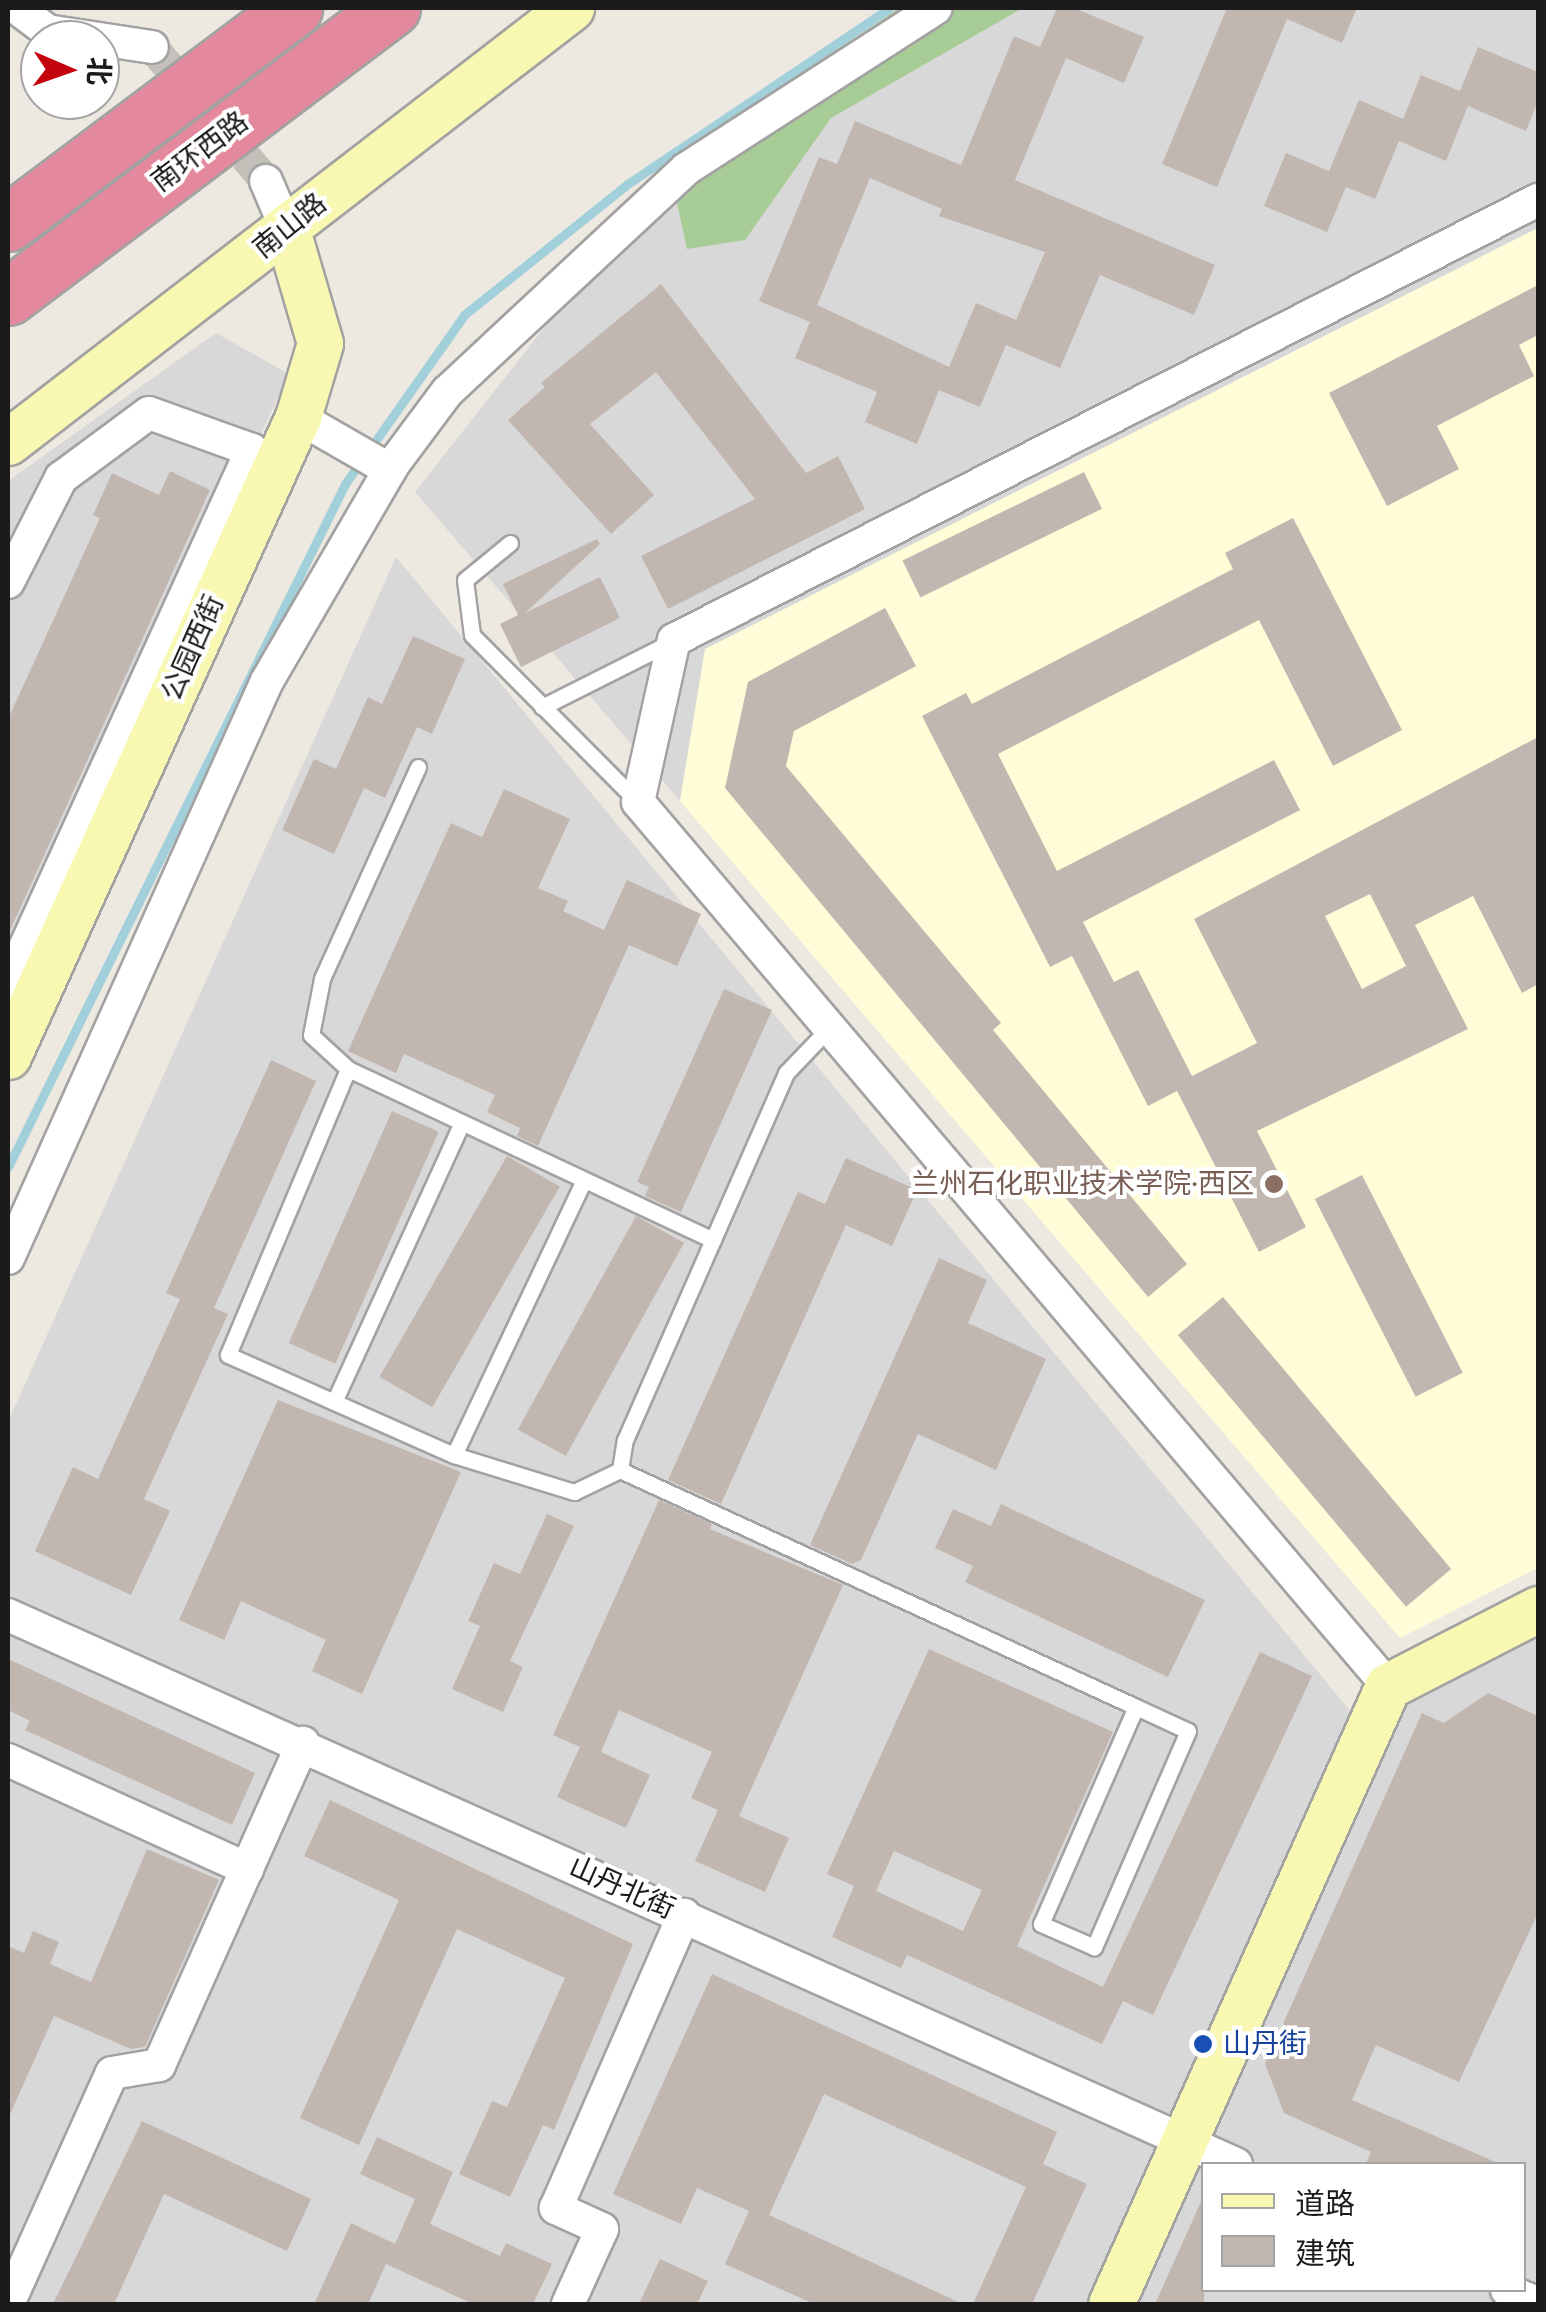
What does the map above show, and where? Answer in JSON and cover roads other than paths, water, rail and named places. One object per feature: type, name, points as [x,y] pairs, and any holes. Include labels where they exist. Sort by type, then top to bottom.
[{"type":"highway","points":[[8,223],[294,8]]},
{"type":"highway","name":"南环西路","points":[[8,297],[392,8]]},
{"type":"street","points":[[17,8],[48,31],[152,47]]},
{"type":"street","name":"南山路","points":[[8,442],[571,8]]},
{"type":"street","points":[[8,1258],[268,681],[382,465],[446,392],[686,169],[936,8]]},
{"type":"street","points":[[266,181],[287,230]]},
{"type":"street","points":[[1388,1686],[638,802],[674,640],[1538,200]]},
{"type":"street","name":"公园西街","points":[[8,1056],[312,425],[320,343],[287,230]]},
{"type":"street","points":[[8,582],[61,478],[148,413],[252,450],[8,985]]},
{"type":"street","points":[[312,425],[382,465]]},
{"type":"street","points":[[1112,2304],[1388,1686],[1538,1608]]},
{"type":"street","name":"山丹北街","points":[[8,1615],[303,1743],[1232,2162]]},
{"type":"street","points":[[8,2304],[112,2073],[159,2066],[303,1743]]},
{"type":"street","points":[[8,1760],[246,1870]]},
{"type":"street","points":[[568,2304],[602,2229],[556,2208],[684,1916]]},
{"type":"street","points":[[1511,2292],[1538,2304]]},
{"type":"lane","points":[[510,543],[464,580],[464,602],[472,635],[638,802]]},
{"type":"lane","points":[[542,707],[674,640]]},
{"type":"lane","points":[[418,766],[322,980],[311,1035],[348,1069],[713,1240]]},
{"type":"lane","points":[[620,1470],[625,1440],[786,1072],[828,1029]]},
{"type":"lane","points":[[348,1069],[228,1355],[454,1455],[574,1492],[620,1470]]},
{"type":"lane","points":[[334,1402],[462,1123]]},
{"type":"lane","points":[[454,1455],[584,1180]]},
{"type":"lane","points":[[620,1470],[1136,1707],[1188,1731],[1094,1947],[1041,1924],[1136,1707]]},
{"type":"waterway","points":[[8,1167],[345,484],[464,315],[626,185],[889,8]]},
{"type":"tunnel","points":[[152,47],[266,181]]},
{"type":"place","name":"兰州石化职业技术学院·西区","points":[[1274,1184]]},
{"type":"place","name":"山丹街","points":[[1203,2044]]}]
